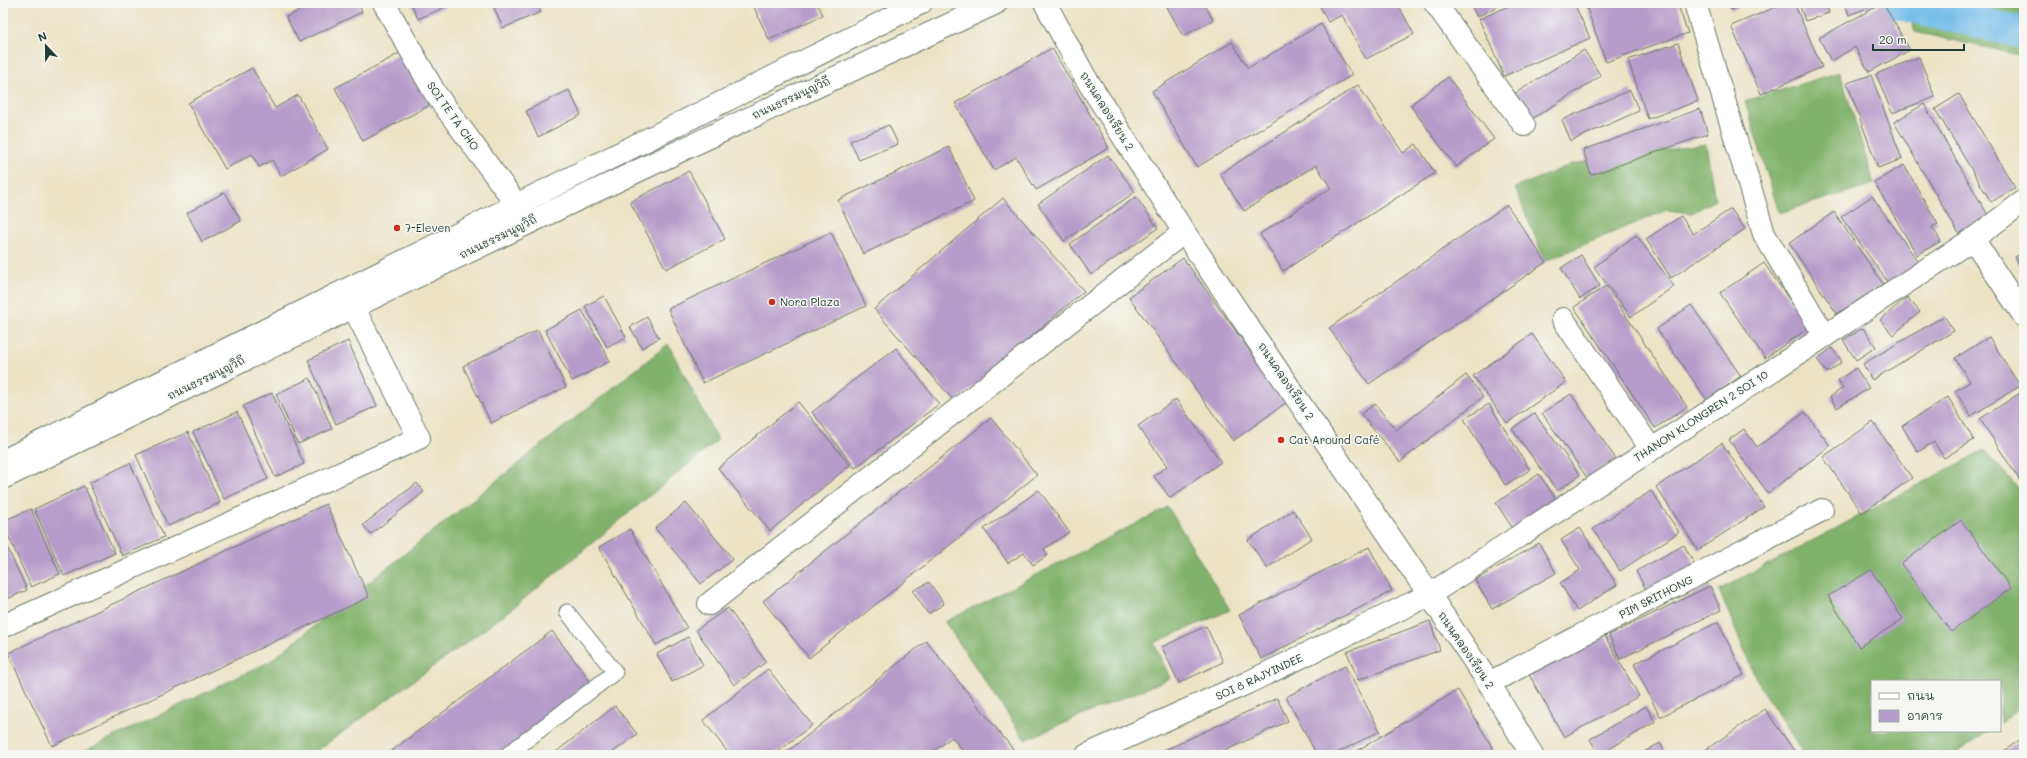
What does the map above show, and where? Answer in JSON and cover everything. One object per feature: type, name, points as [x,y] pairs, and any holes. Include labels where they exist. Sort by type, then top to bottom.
[{"type":"street","name":"SOI TE TA CHO","points":[[384,3],[435,93],[517,204]]},
{"type":"street","name":"ถนนธรรมนูญวิถี","points":[[3,461],[921,3]]},
{"type":"street","name":"ถนนธรรมนูญวิถี","points":[[3,478],[353,306],[711,135],[996,3]]},
{"type":"street","name":"ถนนคลองเรียน 2","points":[[1045,3],[1084,77],[1184,232],[1489,683],[1532,755]]},
{"type":"street","points":[[1435,3],[1524,125]]},
{"type":"street","points":[[1695,3],[1764,234],[1825,336]]},
{"type":"street","name":"THANON KLONGREN 2 SOI 10","points":[[1429,595],[1974,239],[2024,201]]},
{"type":"street","points":[[709,604],[1184,232]]},
{"type":"street","points":[[1974,239],[2024,316]]},
{"type":"street","points":[[3,626],[419,438],[353,306]]},
{"type":"street","points":[[1563,319],[1651,449]]},
{"type":"street","name":"PIM SRITHONG","points":[[1489,683],[1822,510]]},
{"type":"street","name":"SOI 8 RAJYINDEE","points":[[1087,755],[1247,683],[1429,595]]},
{"type":"lane","points":[[507,755],[615,672],[567,612]]},
{"type":"green space","points":[[1905,3],[2024,3],[2024,56],[1915,32]]},
{"type":"green space","points":[[1840,72],[1874,184],[1779,213],[1745,101]]},
{"type":"green space","points":[[1706,144],[1715,200],[1692,213],[1667,210],[1545,261],[1515,188],[1572,164]]},
{"type":"green space","points":[[668,344],[718,440],[503,616],[311,755],[76,755],[269,662]]},
{"type":"green space","points":[[1984,450],[2024,494],[2024,706],[2001,722],[2001,680],[1871,680],[1871,732],[1987,732],[1953,755],[1804,755],[1756,679],[1719,590]]},
{"type":"green space","points":[[1168,507],[1230,610],[1154,643],[1170,678],[1025,740],[945,622]]},
{"type":"building","points":[[315,3],[358,3],[362,12],[299,42],[286,17]]},
{"type":"building","points":[[411,3],[454,3],[418,19]]},
{"type":"building","points":[[492,3],[537,3],[541,12],[503,28]]},
{"type":"building","points":[[752,3],[817,3],[823,15],[769,40]]},
{"type":"building","points":[[1165,3],[1204,3],[1213,20],[1183,36]]},
{"type":"building","points":[[1318,3],[1397,3],[1414,34],[1366,59],[1342,15],[1328,22]]},
{"type":"building","points":[[1470,3],[1504,3],[1477,17]]},
{"type":"building","points":[[1516,3],[1574,3],[1590,38],[1504,76],[1479,19]]},
{"type":"building","points":[[1585,3],[1677,3],[1688,33],[1606,62]]},
{"type":"building","points":[[1728,3],[1750,3],[1731,10]]},
{"type":"building","points":[[1785,3],[1794,3],[1822,67],[1761,94],[1731,26]]},
{"type":"building","points":[[1799,3],[1826,3],[1829,13],[1805,21]]},
{"type":"building","points":[[1845,3],[1880,3],[1849,15]]},
{"type":"building","points":[[1883,3],[1910,50],[1869,72],[1855,47],[1831,61],[1819,38]]},
{"type":"building","points":[[1321,24],[1352,75],[1197,167],[1152,91],[1232,42],[1248,68]]},
{"type":"building","points":[[1678,43],[1698,101],[1648,119],[1628,60]]},
{"type":"building","points":[[1052,48],[1109,148],[1036,190],[1016,157],[994,170],[955,103]]},
{"type":"building","points":[[1584,50],[1601,76],[1530,120],[1514,94]]},
{"type":"building","points":[[402,52],[430,105],[363,141],[335,88]]},
{"type":"building","points":[[1919,57],[1935,97],[1892,113],[1876,74]]},
{"type":"building","points":[[252,68],[275,108],[298,95],[328,149],[281,176],[272,160],[259,167],[252,154],[225,169],[188,103]]},
{"type":"building","points":[[1871,75],[1902,159],[1878,168],[1847,83]]},
{"type":"building","points":[[1448,77],[1494,139],[1456,167],[1410,105]]},
{"type":"building","points":[[1358,85],[1403,153],[1416,144],[1435,173],[1283,271],[1260,234],[1331,188],[1316,165],[1244,211],[1220,174]]},
{"type":"building","points":[[569,90],[581,115],[538,137],[526,111]]},
{"type":"building","points":[[1630,90],[1639,111],[1571,141],[1562,120]]},
{"type":"building","points":[[1959,94],[2015,188],[1991,202],[1935,109]]},
{"type":"building","points":[[1924,104],[1989,217],[1959,234],[1894,122]]},
{"type":"building","points":[[1700,109],[1708,134],[1591,175],[1583,150]]},
{"type":"building","points":[[889,125],[898,144],[859,160],[850,141]]},
{"type":"building","points":[[949,147],[974,201],[863,254],[838,200]]},
{"type":"building","points":[[1108,155],[1135,192],[1064,241],[1038,204]]},
{"type":"building","points":[[1904,165],[1938,224],[1932,227],[1941,241],[1917,255],[1874,182]]},
{"type":"building","points":[[689,171],[725,239],[666,269],[630,202]]},
{"type":"building","points":[[225,192],[241,221],[202,242],[187,213]]},
{"type":"building","points":[[1872,196],[1919,263],[1889,284],[1841,217]]},
{"type":"building","points":[[1136,197],[1158,228],[1091,275],[1070,244]]},
{"type":"building","points":[[1003,198],[1084,291],[955,402],[874,309]]},
{"type":"building","points":[[1507,205],[1546,262],[1369,384],[1329,328]]},
{"type":"building","points":[[1731,209],[1745,229],[1671,278],[1646,239],[1681,216],[1693,234]]},
{"type":"building","points":[[1834,212],[1883,284],[1837,314],[1789,243]]},
{"type":"building","points":[[831,232],[866,306],[703,383],[668,309]]},
{"type":"building","points":[[1636,235],[1674,286],[1631,317],[1594,267]]},
{"type":"building","points":[[2024,252],[2024,274],[2015,257]]},
{"type":"building","points":[[1581,255],[1600,286],[1580,299],[1561,268]]},
{"type":"building","points":[[1183,258],[1287,402],[1233,441],[1129,297]]},
{"type":"building","points":[[1764,263],[1809,328],[1765,358],[1720,293]]},
{"type":"building","points":[[1606,286],[1687,407],[1655,428],[1574,307]]},
{"type":"building","points":[[604,296],[626,337],[607,347],[585,306]]},
{"type":"building","points":[[1907,297],[1920,312],[1893,335],[1880,320]]},
{"type":"building","points":[[1691,305],[1741,376],[1707,400],[1657,329]]},
{"type":"building","points":[[582,310],[610,361],[572,381],[545,330]]},
{"type":"building","points":[[1944,316],[1954,331],[1872,380],[1863,364]]},
{"type":"building","points":[[647,317],[659,338],[642,348],[630,327]]},
{"type":"building","points":[[1863,328],[1876,347],[1856,360],[1843,340]]},
{"type":"building","points":[[538,330],[566,387],[491,423],[463,366]]},
{"type":"building","points":[[1532,334],[1566,382],[1507,423],[1473,376]]},
{"type":"building","points":[[1989,337],[2020,386],[1971,416],[1955,391],[1970,382],[1955,358]]},
{"type":"building","points":[[348,341],[377,406],[336,424],[308,360]]},
{"type":"building","points":[[896,348],[939,404],[855,468],[812,412]]},
{"type":"building","points":[[1832,348],[1842,362],[1827,373],[1817,359]]},
{"type":"building","points":[[1856,368],[1869,388],[1837,408],[1830,397],[1843,388],[1838,380]]},
{"type":"building","points":[[1466,375],[1483,397],[1400,462],[1361,414],[1375,404],[1396,430]]},
{"type":"building","points":[[310,378],[332,429],[298,444],[276,394]]},
{"type":"building","points":[[272,393],[304,464],[275,477],[243,406]]},
{"type":"building","points":[[2020,393],[2024,399],[2024,487],[1980,419]]},
{"type":"building","points":[[1571,394],[1616,459],[1588,479],[1542,413]]},
{"type":"building","points":[[1948,397],[1974,440],[1944,458],[1934,442],[1918,452],[1902,426]]},
{"type":"building","points":[[1176,399],[1221,462],[1170,498],[1154,476],[1167,466],[1138,426]]},
{"type":"building","points":[[798,402],[850,465],[770,531],[718,468]]},
{"type":"building","points":[[1489,404],[1530,470],[1505,485],[1464,419]]},
{"type":"building","points":[[237,412],[268,479],[224,499],[193,432]]},
{"type":"building","points":[[1805,412],[1830,446],[1768,493],[1729,440],[1744,429],[1757,447]]},
{"type":"building","points":[[1534,413],[1580,475],[1557,491],[1512,429]]},
{"type":"building","points":[[991,418],[1037,475],[809,658],[763,601]]},
{"type":"building","points":[[1873,422],[1912,478],[1862,513],[1823,457]]},
{"type":"building","points":[[188,432],[220,503],[168,526],[136,455]]},
{"type":"building","points":[[1722,443],[1764,507],[1698,550],[1656,487]]},
{"type":"building","points":[[130,463],[164,537],[122,556],[89,483]]},
{"type":"building","points":[[1539,474],[1558,502],[1514,530],[1496,503]]},
{"type":"building","points":[[417,483],[424,492],[371,534],[363,525]]},
{"type":"building","points":[[84,486],[115,553],[64,576],[34,509]]},
{"type":"building","points":[[1039,490],[1069,532],[1044,549],[1048,555],[1033,565],[1024,553],[1008,563],[984,529]]},
{"type":"building","points":[[1651,491],[1679,532],[1620,571],[1593,529]]},
{"type":"building","points":[[686,503],[733,559],[701,584],[655,528]]},
{"type":"building","points":[[326,504],[369,597],[52,746],[8,653]]},
{"type":"building","points":[[31,509],[60,574],[31,587],[3,521]]},
{"type":"building","points":[[1293,510],[1312,538],[1267,568],[1248,540]]},
{"type":"building","points":[[1961,520],[2011,588],[1951,632],[1901,564]]},
{"type":"building","points":[[1580,528],[1617,585],[1577,611],[1560,583],[1580,570],[1561,540]]},
{"type":"building","points":[[630,529],[687,628],[656,645],[599,547]]},
{"type":"building","points":[[3,538],[27,590],[3,601]]},
{"type":"building","points":[[1539,543],[1556,573],[1492,609],[1475,580]]},
{"type":"building","points":[[1684,545],[1697,569],[1649,595],[1636,571]]},
{"type":"building","points":[[1369,547],[1392,591],[1261,659],[1239,615]]},
{"type":"building","points":[[1871,570],[1903,619],[1859,647],[1828,596]]},
{"type":"building","points":[[929,582],[944,604],[928,614],[913,591]]},
{"type":"building","points":[[1710,586],[1721,610],[1620,659],[1609,635]]},
{"type":"building","points":[[728,608],[766,662],[734,685],[696,630]]},
{"type":"building","points":[[1430,621],[1440,650],[1358,680],[1347,652]]},
{"type":"building","points":[[1718,622],[1744,675],[1660,717],[1634,664]]},
{"type":"building","points":[[1206,626],[1223,662],[1179,683],[1162,647]]},
{"type":"building","points":[[1601,629],[1639,696],[1564,737],[1527,671]]},
{"type":"building","points":[[552,631],[594,686],[502,755],[386,755]]},
{"type":"building","points":[[688,637],[703,665],[672,682],[657,654]]},
{"type":"building","points":[[926,641],[1013,749],[1005,755],[966,755],[952,737],[929,755],[783,755]]},
{"type":"building","points":[[1345,666],[1380,731],[1333,755],[1317,755],[1286,697]]},
{"type":"building","points":[[768,669],[812,725],[774,755],[730,755],[703,720]]},
{"type":"building","points":[[1458,690],[1497,755],[1350,755]]},
{"type":"building","points":[[1277,698],[1288,721],[1216,755],[1154,755]]},
{"type":"building","points":[[615,706],[637,734],[609,755],[552,755]]},
{"type":"building","points":[[1646,706],[1655,722],[1599,755],[1590,739]]},
{"type":"building","points":[[1765,709],[1797,755],[1698,755]]},
{"type":"building","points":[[2024,737],[2024,755],[1998,755]]},
{"type":"building","points":[[1660,743],[1667,755],[1639,755]]},
{"type":"waterway","points":[[1895,3],[2024,33]]},
{"type":"place","name":"7-Eleven","points":[[397,228]]},
{"type":"place","name":"Nora Plaza","points":[[772,302]]},
{"type":"place","name":"Cat Around Café","points":[[1281,440]]}]
